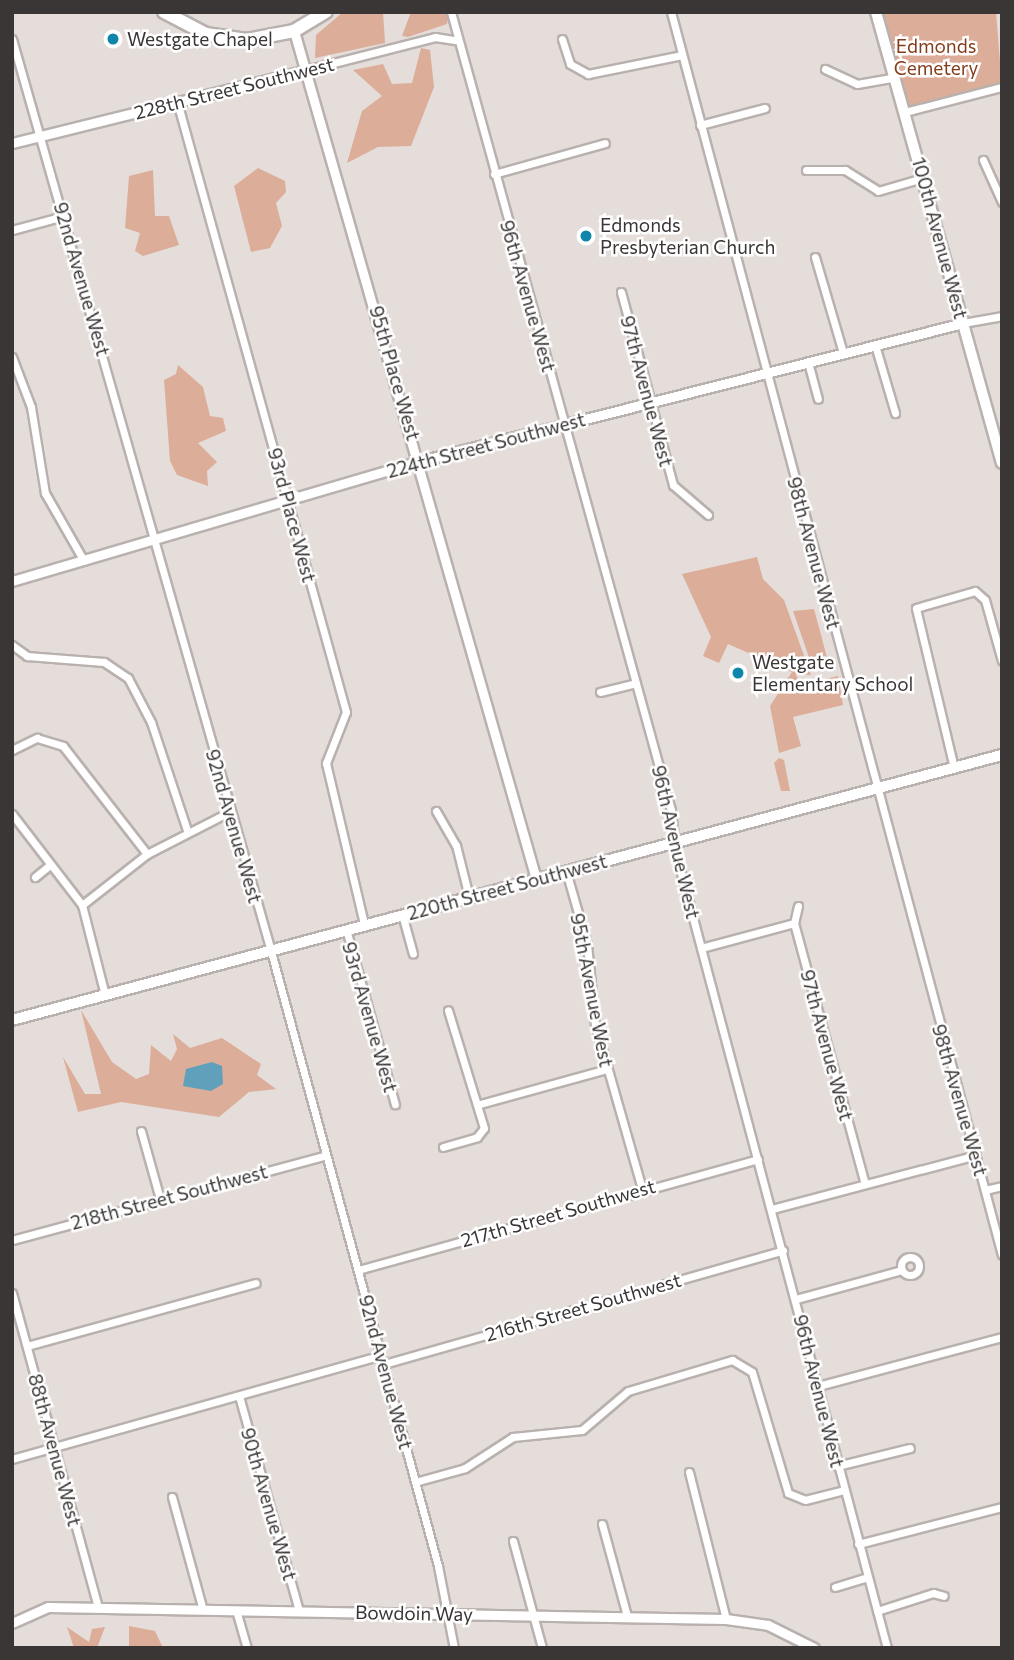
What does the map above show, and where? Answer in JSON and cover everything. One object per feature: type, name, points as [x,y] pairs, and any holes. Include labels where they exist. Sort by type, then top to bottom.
[{"type":"main road","points":[[164,12],[228,38],[294,31],[326,12]]},
{"type":"main road","name":"100th Avenue West","points":[[876,12],[1002,463]]},
{"type":"main road","name":"220th Street Southwest","points":[[12,1020],[1002,755]]},
{"type":"street","name":"96th Avenue West","points":[[451,12],[455,40],[636,683],[701,948],[887,1648]]},
{"type":"street","name":"98th Avenue West","points":[[671,12],[875,789],[1002,1255]]},
{"type":"street","name":"95th Place West","points":[[294,31],[420,461],[536,879]]},
{"type":"street","name":"228th Street Southwest","points":[[12,143],[178,105],[435,37],[455,40]]},
{"type":"street","name":"92nd Avenue West","points":[[12,39],[155,538],[358,1270],[415,1482],[454,1648]]},
{"type":"street","points":[[562,39],[570,64],[594,75],[682,55]]},
{"type":"street","points":[[825,69],[858,84],[895,77]]},
{"type":"street","points":[[905,112],[1002,87]]},
{"type":"street","name":"93rd Place West","points":[[178,105],[346,712],[326,762],[364,924]]},
{"type":"street","points":[[700,125],[765,108]]},
{"type":"street","points":[[494,174],[605,143]]},
{"type":"street","points":[[983,160],[1002,202]]},
{"type":"street","points":[[806,170],[845,170],[878,191],[923,178]]},
{"type":"street","points":[[12,230],[64,216]]},
{"type":"street","points":[[815,257],[843,353]]},
{"type":"street","name":"97th Avenue West","points":[[621,292],[673,485],[708,515]]},
{"type":"street","points":[[963,323],[1002,316]]},
{"type":"street","name":"224th Street Southwest","points":[[12,581],[420,461],[963,323]]},
{"type":"street","points":[[875,345],[894,413]]},
{"type":"street","points":[[12,357],[32,407],[45,493],[84,561]]},
{"type":"street","points":[[808,362],[818,399]]},
{"type":"street","points":[[954,768],[916,608],[969,590],[981,594],[1002,661]]},
{"type":"street","points":[[12,645],[15,655],[104,662],[128,678],[151,722],[187,830]]},
{"type":"street","points":[[600,692],[636,683]]},
{"type":"street","points":[[12,750],[37,738],[64,746],[147,854]]},
{"type":"street","points":[[436,811],[456,845],[469,897]]},
{"type":"street","points":[[82,905],[147,854],[187,830],[229,812]]},
{"type":"street","points":[[12,814],[82,905],[105,995]]},
{"type":"street","points":[[35,877],[50,865]]},
{"type":"street","name":"95th Avenue West","points":[[566,871],[587,944],[593,1013],[642,1189]]},
{"type":"street","name":"97th Avenue West","points":[[798,906],[794,923],[865,1184]]},
{"type":"street","points":[[401,914],[413,954]]},
{"type":"street","points":[[701,948],[794,923]]},
{"type":"street","name":"93rd Avenue West","points":[[346,929],[395,1104]]},
{"type":"street","points":[[443,1147],[482,1133],[480,1104],[448,1010]]},
{"type":"street","points":[[480,1104],[607,1069]]},
{"type":"street","points":[[141,1131],[160,1199]]},
{"type":"street","name":"218th Street Southwest","points":[[12,1240],[326,1154]]},
{"type":"street","points":[[772,1209],[976,1155]]},
{"type":"street","name":"217th Street Southwest","points":[[358,1270],[642,1189],[758,1159]]},
{"type":"street","points":[[985,1190],[1002,1186]]},
{"type":"street","name":"216th Street Southwest","points":[[12,1458],[783,1250]]},
{"type":"street","points":[[796,1299],[902,1270]]},
{"type":"street","points":[[27,1346],[255,1283]]},
{"type":"street","name":"88th Avenue West","points":[[12,1293],[98,1608]]},
{"type":"street","points":[[818,1386],[1002,1337]]},
{"type":"street","points":[[415,1482],[464,1468],[513,1437],[582,1430],[634,1388],[732,1360],[744,1363],[789,1493],[805,1500],[844,1490]]},
{"type":"street","name":"90th Avenue West","points":[[239,1396],[299,1611]]},
{"type":"street","points":[[837,1466],[910,1448]]},
{"type":"street","points":[[689,1472],[726,1619]]},
{"type":"street","points":[[172,1497],[203,1610]]},
{"type":"street","points":[[858,1544],[1002,1507]]},
{"type":"street","points":[[602,1524],[627,1616]]},
{"type":"street","points":[[513,1541],[542,1648]]},
{"type":"street","points":[[835,1587],[867,1577]]},
{"type":"street","points":[[877,1611],[933,1593],[944,1595]]},
{"type":"street","name":"Bowdoin Way","points":[[12,1623],[40,1608],[726,1619],[768,1625],[814,1648]]},
{"type":"street","points":[[236,1610],[247,1648]]},
{"type":"green space","points":[[343,12],[383,12],[385,43],[315,58],[316,35]]},
{"type":"green space","points":[[411,12],[449,12],[447,24],[408,37],[402,36]]},
{"type":"green space","name":"Edmonds Cemetery","points":[[877,12],[996,12],[1002,87],[905,112]]},
{"type":"green space","points":[[421,48],[430,50],[434,87],[411,146],[378,147],[347,163],[362,111],[382,96],[353,70],[383,64],[392,84],[412,83]]},
{"type":"green space","points":[[258,168],[285,181],[286,192],[276,203],[282,226],[270,248],[251,252],[234,186]]},
{"type":"green space","points":[[153,170],[155,216],[169,216],[179,245],[143,256],[135,251],[140,233],[125,228],[129,176]]},
{"type":"green space","points":[[178,365],[203,387],[210,416],[223,418],[226,431],[198,443],[217,462],[207,471],[208,486],[177,475],[170,461],[164,380],[176,374]]},
{"type":"green space","points":[[757,557],[763,579],[784,600],[811,675],[796,674],[799,685],[838,676],[843,705],[793,717],[801,746],[779,753],[770,706],[792,672],[728,644],[719,663],[703,656],[711,637],[682,574]]},
{"type":"green space","points":[[814,609],[829,665],[813,669],[793,611]]},
{"type":"green space","points":[[779,758],[784,760],[790,791],[781,791],[774,763]]},
{"type":"green space","points":[[81,1010],[112,1062],[136,1079],[149,1074],[151,1045],[171,1061],[177,1049],[173,1034],[190,1048],[222,1038],[261,1064],[257,1075],[276,1089],[249,1092],[219,1117],[121,1102],[78,1112],[63,1057],[85,1094],[101,1094]]},
{"type":"green space","points":[[129,1626],[155,1631],[163,1648],[129,1648]]},
{"type":"green space","points":[[67,1627],[89,1642],[92,1629],[105,1627],[97,1648],[74,1648]]},
{"type":"water","points":[[212,1062],[222,1066],[223,1084],[211,1091],[183,1086],[186,1069]]},
{"type":"place","name":"Westgate Chapel","points":[[113,39]]},
{"type":"place","name":"Edmonds Presbyterian Church","points":[[586,236]]},
{"type":"place","name":"Westgate Elementary School","points":[[738,673]]}]
